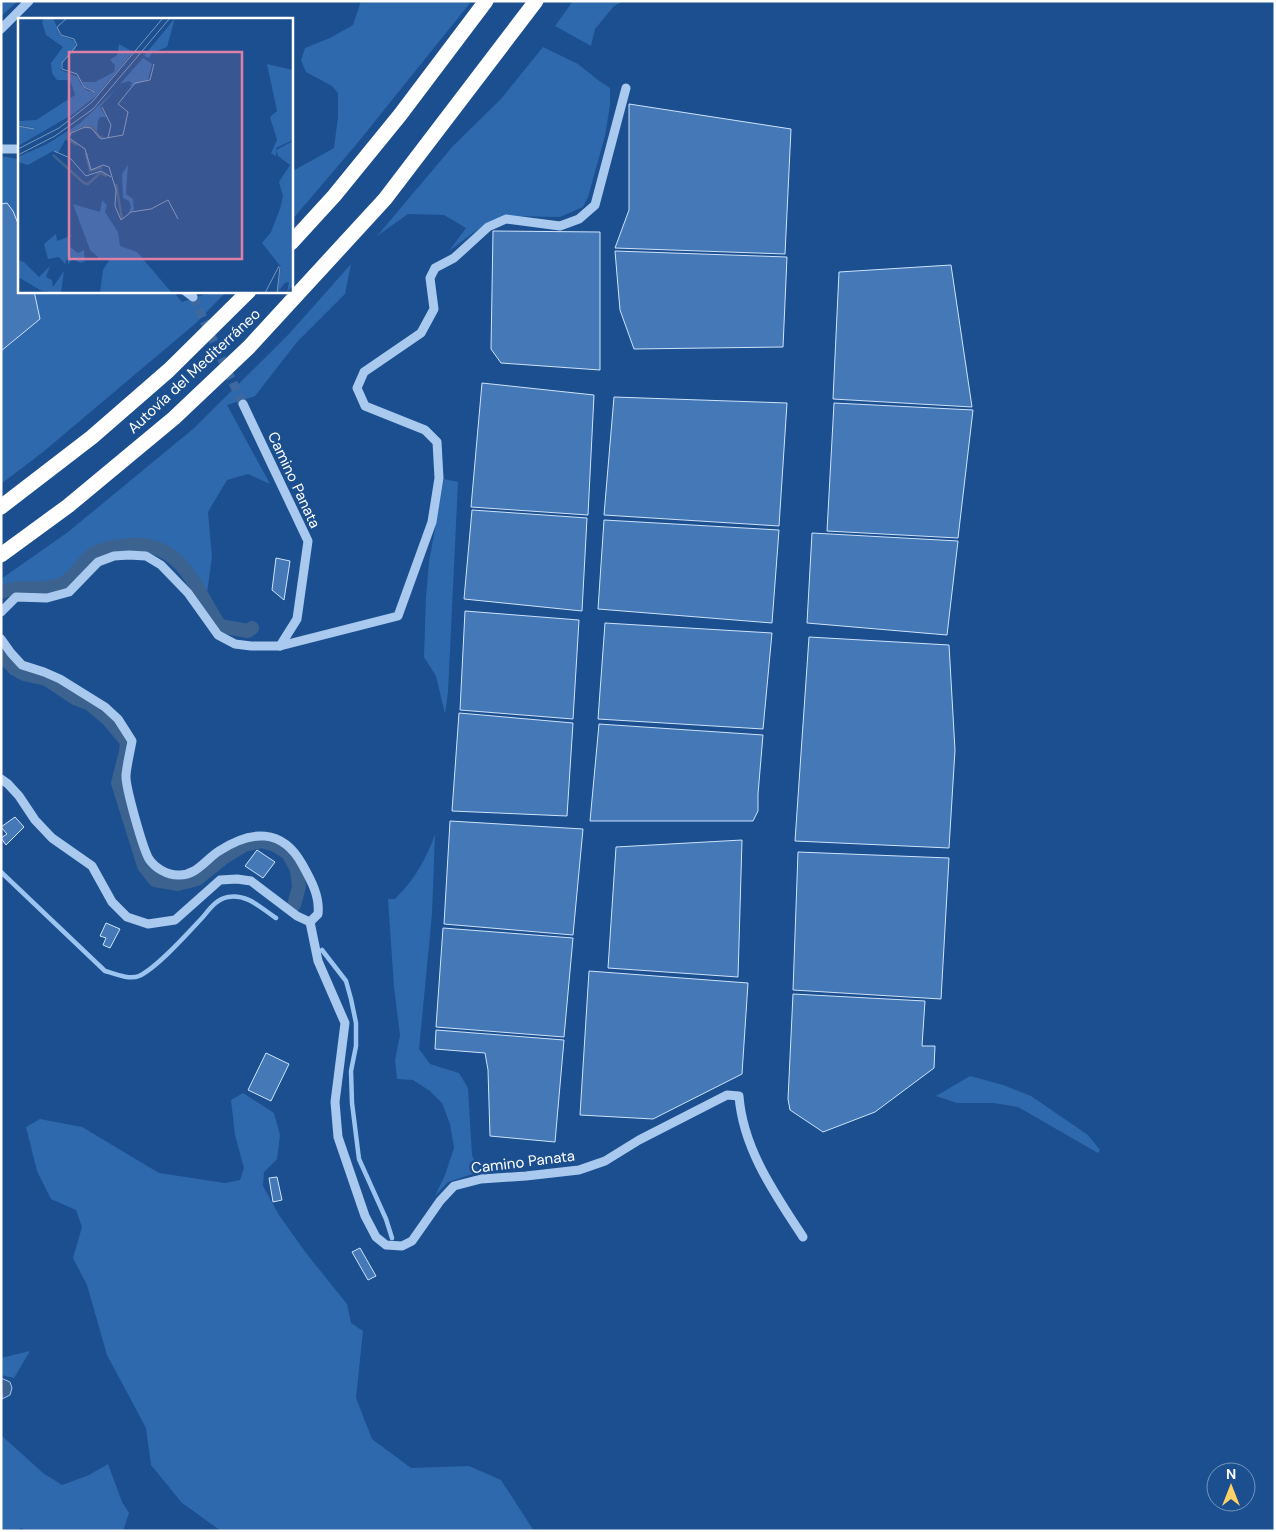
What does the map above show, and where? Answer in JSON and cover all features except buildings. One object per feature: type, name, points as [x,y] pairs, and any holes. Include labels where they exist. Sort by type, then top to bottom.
[{"type":"highway","points":[[292,242],[334,196],[400,116],[486,1]]},
{"type":"highway","name":"Autovía del Mediterráneo","points":[[1,555],[68,506],[174,418],[249,347],[385,199],[536,1]]},
{"type":"highway","name":"Autovía del Mediterráneo","points":[[1,507],[92,437],[162,376],[247,292]]},
{"type":"street","points":[[1,29],[29,1]]},
{"type":"street","points":[[1,612],[16,597],[47,598],[69,592],[98,562],[114,556],[146,556],[162,565],[188,593],[218,635],[234,644],[280,646],[398,616],[432,522],[439,478],[437,442],[425,430],[365,406],[357,388],[364,372],[421,333],[434,309],[430,278],[435,268],[454,258],[488,227],[506,219],[560,226],[579,219],[594,205],[626,88]]},
{"type":"street","points":[[1,149],[18,149]]},
{"type":"street","name":"Camino Panata","points":[[243,404],[308,540],[297,619],[280,646]]},
{"type":"street","points":[[1,638],[10,653],[22,665],[44,672],[90,696],[118,719],[132,741],[126,776],[134,812],[149,859],[162,872],[178,876],[193,873],[219,851],[251,835],[266,836],[281,841],[296,852],[313,885],[319,903],[318,914],[310,922],[296,916],[250,881],[237,879],[220,880],[175,920],[148,924],[127,917],[112,902],[92,866],[52,838],[35,820],[19,796],[1,779]]},
{"type":"street","name":"Camino Panata","points":[[310,922],[318,961],[345,1023],[335,1102],[338,1137],[365,1216],[376,1237],[386,1245],[402,1246],[412,1241],[440,1201],[454,1186],[481,1179],[578,1170],[605,1162],[639,1140],[727,1095],[739,1096],[740,1112],[749,1141],[761,1169],[803,1237]]},
{"type":"shaded area","points":[[1,1],[18,1],[1,16]]},
{"type":"shaded area","points":[[361,1],[467,1],[470,3],[355,146],[292,220],[292,171],[334,148],[338,117],[338,93],[332,86],[306,72],[301,60],[305,48],[330,38],[353,25]]},
{"type":"shaded area","points":[[573,1],[624,1],[614,6],[595,29],[591,46],[555,26]]},
{"type":"shaded area","points":[[543,47],[578,64],[610,88],[610,105],[605,136],[588,197],[583,207],[560,217],[503,216],[477,230],[449,251],[466,228],[444,215],[408,214],[377,236],[453,146],[501,99]]},
{"type":"shaded area","points":[[1,156],[18,159],[18,224],[13,211],[7,203],[1,204]]},
{"type":"shaded area","points":[[351,264],[345,294],[297,342],[255,396],[227,405],[270,484],[248,474],[227,480],[208,512],[212,557],[206,607],[175,562],[164,555],[141,547],[118,549],[92,558],[77,576],[66,585],[55,590],[14,590],[1,600],[1,579],[68,532],[193,429],[289,334]]},
{"type":"shaded area","points":[[34,292],[174,292],[182,302],[206,294],[206,292],[226,292],[196,323],[43,452],[1,484],[1,351],[40,319]]},
{"type":"shaded area","points":[[444,479],[458,482],[448,692],[445,714],[436,676],[424,657],[429,562]]},
{"type":"shaded area","points":[[435,834],[432,914],[419,1049],[430,1064],[459,1073],[468,1088],[472,1155],[479,1172],[448,1182],[435,1196],[445,1175],[454,1148],[450,1124],[442,1103],[430,1091],[413,1080],[397,1079],[395,1060],[400,1035],[394,987],[388,899],[395,899],[414,877],[428,852]]},
{"type":"shaded area","points":[[970,1076],[1003,1085],[1031,1096],[1088,1135],[1100,1150],[1098,1153],[1018,1107],[994,1103],[957,1103],[936,1096]]},
{"type":"shaded area","points":[[243,1093],[274,1113],[280,1135],[277,1159],[264,1172],[263,1186],[279,1215],[306,1253],[347,1304],[351,1323],[363,1331],[356,1398],[372,1439],[411,1468],[469,1466],[501,1480],[534,1531],[221,1531],[182,1503],[151,1465],[146,1428],[107,1355],[87,1285],[73,1258],[82,1227],[76,1210],[51,1199],[37,1171],[26,1127],[40,1119],[82,1127],[159,1173],[225,1183],[240,1180],[244,1168],[235,1135],[231,1100]]},
{"type":"shaded area","points":[[30,1351],[14,1378],[1,1375],[1,1358]]},
{"type":"shaded area","points":[[1,1378],[10,1382],[12,1388],[10,1395],[2,1399]]},
{"type":"shaded area","points":[[1,1435],[43,1473],[62,1485],[89,1475],[108,1464],[122,1502],[129,1513],[123,1531],[27,1531],[21,1528],[17,1531],[1,1531]]},
{"type":"waterway","points":[[1,592],[17,588],[48,588],[62,584],[71,578],[86,560],[95,553],[120,546],[147,546],[162,551],[175,559],[194,583],[220,626],[248,631],[252,628]]},
{"type":"waterway","points":[[1,655],[15,669],[24,674],[46,679],[75,698],[90,704],[108,719],[127,742],[118,783],[144,866],[155,880],[178,884],[197,879],[223,858],[244,845],[262,841],[275,845],[288,853],[297,869],[299,887],[294,905]]},
{"type":"waterway","points":[[1,872],[105,971],[127,977],[139,976],[154,966],[181,941],[213,905],[224,898],[242,897],[260,906],[276,918]]},
{"type":"waterway","points":[[322,950],[346,981],[351,999],[356,1023],[356,1046],[351,1071],[352,1103],[359,1159],[386,1219],[392,1238]]},
{"type":"tunnel","points":[[193,297],[243,404]]}]
